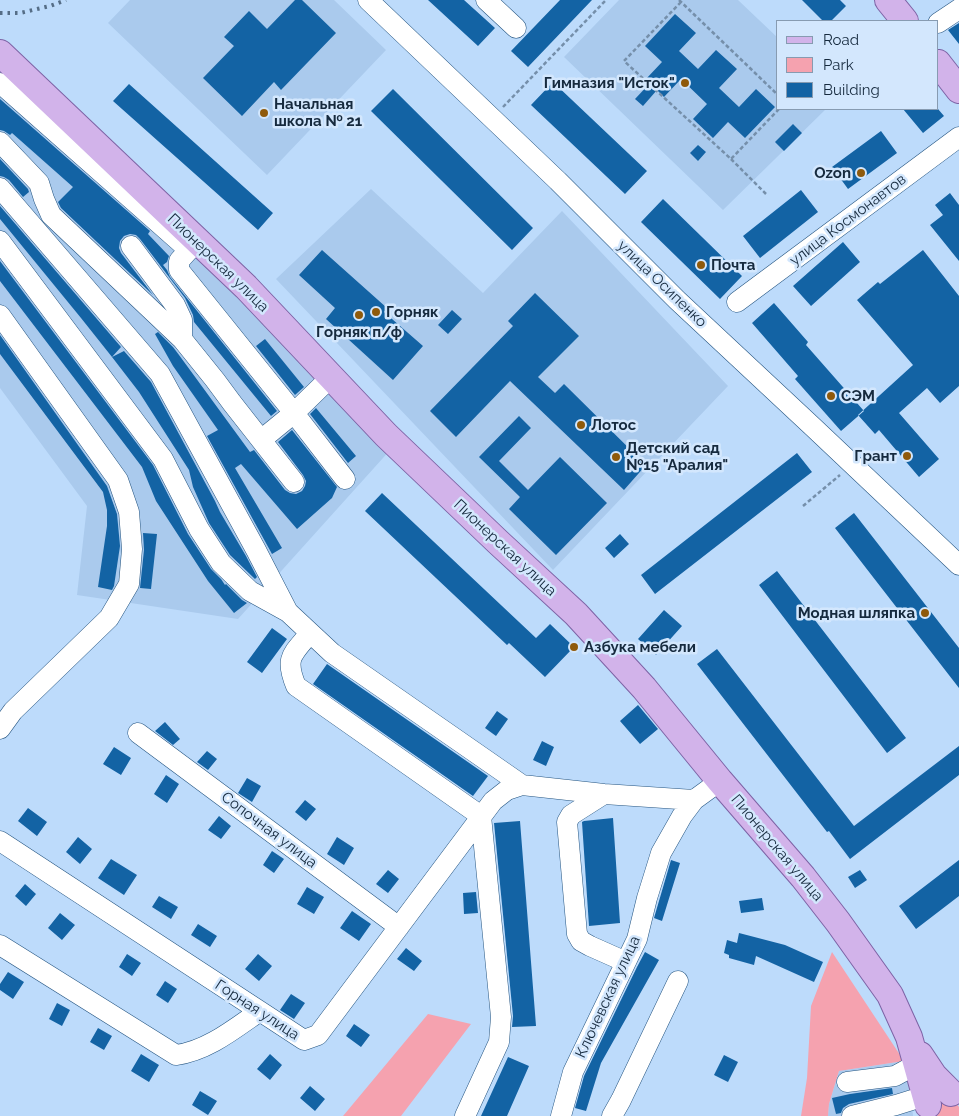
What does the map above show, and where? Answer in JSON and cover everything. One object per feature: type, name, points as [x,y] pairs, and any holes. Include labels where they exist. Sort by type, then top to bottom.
[{"type":"main road","points":[[888,0],[904,20]]},
{"type":"main road","name":"Пионерская улица","points":[[0,53],[193,245],[246,288],[386,435],[576,614],[644,688],[720,781],[803,877],[890,995],[909,1037],[919,1097]]},
{"type":"main road","points":[[939,64],[959,90]]},
{"type":"main road","points":[[909,1037],[934,1076],[957,1095]]},
{"type":"main road","points":[[919,1097],[932,1099],[944,1093],[957,1095]]},
{"type":"street","name":"улица Осипенко","points":[[368,0],[558,181],[677,300],[959,565]]},
{"type":"street","points":[[486,0],[516,28]]},
{"type":"street","points":[[939,22],[959,9]]},
{"type":"street","points":[[0,83],[193,245],[179,261],[178,270],[345,479]]},
{"type":"street","name":"улица Космонавтов","points":[[737,302],[959,137]]},
{"type":"street","points":[[0,142],[39,182],[51,215],[182,339],[294,482]]},
{"type":"street","points":[[0,188],[160,374],[288,612]]},
{"type":"street","points":[[0,242],[163,459],[199,530],[221,563],[250,591],[288,612],[332,653],[522,785],[604,794],[694,800]]},
{"type":"street","points":[[131,246],[174,305],[182,320],[182,339]]},
{"type":"street","points":[[0,315],[118,480],[130,512],[132,548],[129,584],[109,618],[12,712],[0,728]]},
{"type":"street","points":[[261,440],[294,413],[330,377]]},
{"type":"street","points":[[310,632],[291,656],[290,672],[296,686],[481,816],[501,1017],[499,1042],[465,1116]]},
{"type":"street","name":"Сопочная улица","points":[[138,733],[399,926]]},
{"type":"street","name":"Ключевская улица","points":[[561,1116],[574,1072],[637,939],[661,853],[682,816],[694,800],[720,781]]},
{"type":"street","name":"Горная улица","points":[[0,841],[304,1040],[318,1035],[493,801],[507,790],[522,785]]},
{"type":"street","points":[[604,794],[571,815],[567,822],[577,934],[581,940],[590,946],[626,962]]},
{"type":"street","points":[[0,945],[176,1055],[187,1054],[202,1048],[260,1011]]},
{"type":"street","points":[[612,1116],[678,981]]},
{"type":"street","points":[[847,1082],[895,1076],[919,1097],[852,1116]]},
{"type":"path","points":[[492,119],[606,0]]},
{"type":"path","points":[[766,194],[624,61],[680,1],[776,94]]},
{"type":"path","points":[[731,160],[778,110]]},
{"type":"path","points":[[803,506],[853,464]]},
{"type":"shaded area","name":"Начальная школа № 21","points":[[130,0],[334,0],[386,50],[267,175],[108,23]]},
{"type":"shaded area","name":"Гимназия \"Исток\"","points":[[619,0],[738,0],[776,36],[776,110],[825,110],[723,210],[564,57]]},
{"type":"shaded area","points":[[0,66],[241,291],[392,448],[238,619],[77,595],[87,506],[0,388]]},
{"type":"shaded area","points":[[371,189],[483,293],[562,211],[728,386],[553,570],[276,279]]},
{"type":"shaded area","points":[[904,1061],[910,1082],[913,1116],[828,1116],[829,1104],[839,1071]]},
{"type":"green space","points":[[832,952],[904,1061],[839,1071],[829,1104],[828,1116],[801,1116],[807,1078],[811,1006]]},
{"type":"green space","points":[[428,1014],[471,1024],[401,1116],[343,1116]]},
{"type":"green space","points":[[943,1100],[956,1103],[959,1107],[959,1116],[933,1116],[939,1102]]},
{"type":"building","points":[[295,0],[302,0],[336,33],[281,90],[274,82],[242,116],[203,78],[234,46],[224,37],[249,11],[267,29]]},
{"type":"building","points":[[428,0],[464,0],[495,28],[478,46]]},
{"type":"building","points":[[560,0],[592,0],[528,67],[511,51]]},
{"type":"building","points":[[802,0],[840,0],[846,6],[832,20],[822,20]]},
{"type":"building","points":[[675,14],[696,33],[679,51],[698,69],[716,50],[737,69],[719,88],[739,107],[756,89],[775,107],[745,138],[728,122],[713,138],[693,119],[707,104],[681,79],[664,97],[657,90],[643,106],[635,99],[650,83],[646,79],[662,62],[645,46]]},
{"type":"building","points":[[959,23],[959,44],[948,30]]},
{"type":"building","points":[[553,82],[647,171],[625,194],[531,105]]},
{"type":"building","points":[[129,84],[273,213],[258,230],[113,101]]},
{"type":"building","points":[[393,89],[533,228],[512,250],[371,111]]},
{"type":"building","points":[[0,99],[150,231],[148,234],[169,256],[167,262],[163,265],[170,277],[277,411],[271,416],[194,322],[193,315],[185,298],[136,235],[124,236],[120,241],[119,248],[153,295],[61,208],[58,202],[73,187],[12,133],[10,135],[0,130]]},
{"type":"building","points":[[904,110],[939,110],[944,116],[923,133]]},
{"type":"building","points":[[793,124],[802,133],[784,151],[775,142]]},
{"type":"building","points":[[881,131],[897,153],[848,189],[832,167]]},
{"type":"building","points":[[698,145],[706,152],[698,161],[690,153]]},
{"type":"building","points":[[0,159],[28,189],[29,192],[23,197],[9,180],[0,176]]},
{"type":"building","points":[[801,190],[818,212],[760,258],[743,236]]},
{"type":"building","points":[[950,193],[959,205],[959,261],[930,225],[943,215],[935,205]]},
{"type":"building","points":[[663,199],[742,276],[720,299],[641,222]]},
{"type":"building","points":[[0,206],[121,347],[112,357],[0,219]]},
{"type":"building","points":[[843,242],[860,262],[811,306],[793,286]]},
{"type":"building","name":"Горняк п/ф","points":[[322,250],[387,308],[384,312],[423,346],[393,380],[326,319],[335,308],[299,275]]},
{"type":"building","points":[[923,250],[959,296],[959,386],[940,403],[927,388],[899,413],[939,459],[919,477],[879,430],[875,434],[858,415],[913,365],[857,300],[878,282],[880,284]]},
{"type":"building","points":[[0,261],[153,465],[188,534],[211,569],[225,585],[247,603],[234,613],[208,581],[156,501],[142,467],[0,281]]},
{"type":"building","name":"Лотос","points":[[535,293],[579,336],[538,377],[555,393],[564,384],[646,465],[624,490],[510,381],[456,437],[430,411],[513,326],[508,321]]},
{"type":"building","points":[[774,303],[808,342],[806,345],[864,411],[841,431],[795,379],[798,376],[752,323]]},
{"type":"building","points":[[452,310],[462,319],[448,334],[438,325]]},
{"type":"building","points":[[158,332],[173,347],[250,452],[254,450],[285,490],[296,494],[302,491],[306,481],[278,442],[292,430],[337,487],[332,498],[297,529],[241,464],[235,468],[282,548],[272,554],[207,436],[218,430],[173,366],[155,334]]},
{"type":"building","points":[[0,335],[107,486],[117,514],[120,546],[112,590],[98,587],[107,526],[107,510],[103,492],[0,354]]},
{"type":"building","points":[[265,339],[304,387],[295,395],[256,346]]},
{"type":"building","points":[[124,351],[151,382],[220,512],[246,556],[257,577],[255,579],[230,555],[209,523],[193,487],[189,470],[139,392],[112,357]]},
{"type":"building","points":[[316,408],[356,456],[348,463],[310,414]]},
{"type":"building","points":[[519,416],[531,428],[499,461],[528,490],[560,457],[607,503],[556,555],[509,509],[520,497],[479,457]]},
{"type":"building","points":[[797,453],[812,472],[655,594],[641,575]]},
{"type":"building","points":[[382,493],[536,638],[550,624],[574,647],[545,677],[509,643],[507,645],[365,511]]},
{"type":"building","points":[[854,513],[959,648],[959,688],[835,528]]},
{"type":"building","points":[[143,533],[157,534],[151,589],[140,588],[144,550]]},
{"type":"building","points":[[620,534],[629,544],[614,558],[605,548]]},
{"type":"building","points":[[777,571],[906,738],[887,753],[759,585]]},
{"type":"building","points":[[664,610],[682,626],[656,655],[638,639]]},
{"type":"building","points":[[272,628],[287,639],[262,673],[247,662]]},
{"type":"building","points":[[717,649],[854,826],[959,746],[959,775],[850,859],[697,664]]},
{"type":"building","points":[[327,664],[488,776],[473,796],[313,684]]},
{"type":"building","points":[[638,705],[658,729],[640,744],[620,721]]},
{"type":"building","points":[[497,711],[508,719],[496,736],[485,728]]},
{"type":"building","points":[[165,722],[180,739],[173,745],[155,731]]},
{"type":"building","points":[[542,741],[554,747],[546,766],[533,760]]},
{"type":"building","points":[[114,747],[131,758],[121,775],[103,764]]},
{"type":"building","points":[[207,751],[217,759],[208,770],[197,762]]},
{"type":"building","points":[[166,775],[179,784],[167,803],[154,794]]},
{"type":"building","points":[[247,778],[261,786],[252,802],[238,793]]},
{"type":"building","points":[[305,800],[316,809],[306,821],[295,812]]},
{"type":"building","points":[[28,808],[47,822],[37,836],[18,821]]},
{"type":"building","points":[[219,816],[231,826],[221,839],[208,830]]},
{"type":"building","points":[[613,818],[620,923],[589,926],[582,822]]},
{"type":"building","points":[[520,821],[536,1026],[512,1027],[513,1016],[494,823]]},
{"type":"building","points":[[78,837],[92,849],[80,864],[66,852]]},
{"type":"building","points":[[337,837],[354,848],[344,865],[327,854]]},
{"type":"building","points":[[272,851],[284,859],[274,873],[263,865]]},
{"type":"building","points":[[111,859],[137,875],[124,895],[98,878]]},
{"type":"building","points":[[671,860],[680,863],[662,921],[654,918]]},
{"type":"building","points":[[959,860],[959,896],[916,929],[899,906]]},
{"type":"building","points":[[388,870],[399,879],[388,893],[376,884]]},
{"type":"building","points":[[860,870],[867,880],[855,888],[848,877]]},
{"type":"building","points":[[25,884],[36,894],[26,906],[15,896]]},
{"type":"building","points":[[307,887],[324,897],[314,914],[297,904]]},
{"type":"building","points":[[476,892],[478,913],[464,914],[463,893]]},
{"type":"building","points":[[159,896],[178,907],[171,919],[152,907]]},
{"type":"building","points":[[762,898],[764,910],[741,913],[739,901]]},
{"type":"building","points":[[352,911],[371,924],[359,941],[340,928]]},
{"type":"building","points":[[60,913],[75,925],[62,940],[48,928]]},
{"type":"building","points":[[198,924],[217,936],[210,947],[191,935]]},
{"type":"building","points":[[739,933],[785,945],[823,962],[814,982],[756,956],[754,965],[729,958],[729,955],[724,953],[727,940],[737,943]]},
{"type":"building","points":[[406,948],[422,961],[414,971],[397,959]]},
{"type":"building","points":[[645,952],[659,960],[601,1063],[586,1111],[575,1108],[584,1076]]},
{"type":"building","points":[[127,954],[141,963],[132,976],[119,967]]},
{"type":"building","points":[[258,954],[272,966],[259,981],[245,969]]},
{"type":"building","points":[[8,972],[24,982],[13,999],[0,990],[0,984]]},
{"type":"building","points":[[165,981],[177,989],[168,1003],[156,995]]},
{"type":"building","points":[[291,994],[305,1003],[294,1019],[280,1010]]},
{"type":"building","points":[[57,1003],[70,1010],[62,1026],[49,1019]]},
{"type":"building","points":[[354,1024],[370,1035],[361,1047],[346,1036]]},
{"type":"building","points":[[98,1028],[112,1036],[104,1050],[90,1042]]},
{"type":"building","points":[[141,1054],[159,1065],[149,1082],[131,1071]]},
{"type":"building","points":[[270,1054],[282,1065],[270,1080],[257,1069]]},
{"type":"building","points":[[724,1055],[738,1062],[728,1082],[714,1075]]},
{"type":"building","points":[[508,1057],[529,1066],[507,1116],[481,1116]]},
{"type":"building","points":[[310,1086],[325,1099],[315,1111],[300,1098]]},
{"type":"building","points":[[892,1088],[893,1094],[849,1104],[843,1108],[841,1113],[836,1114],[832,1098]]},
{"type":"building","points":[[200,1091],[217,1101],[208,1115],[192,1105]]},
{"type":"railway","points":[[0,13],[20,13],[66,0]]},
{"type":"place","name":"Гимназия \"Исток\"","points":[[685,83]]},
{"type":"place","name":"Начальная школа № 21","points":[[264,113]]},
{"type":"place","name":"Ozon","points":[[861,173]]},
{"type":"place","name":"Почта","points":[[701,265]]},
{"type":"place","name":"Горняк","points":[[376,312]]},
{"type":"place","name":"Горняк п/ф","points":[[359,315]]},
{"type":"place","name":"СЭМ","points":[[831,396]]},
{"type":"place","name":"Лотос","points":[[581,425]]},
{"type":"place","name":"Грант","points":[[907,456]]},
{"type":"place","name":"Детский сад №15 \"Аралия\"","points":[[616,457]]},
{"type":"place","name":"Модная шляпка","points":[[925,613]]},
{"type":"place","name":"Азбука мебели","points":[[574,647]]}]
